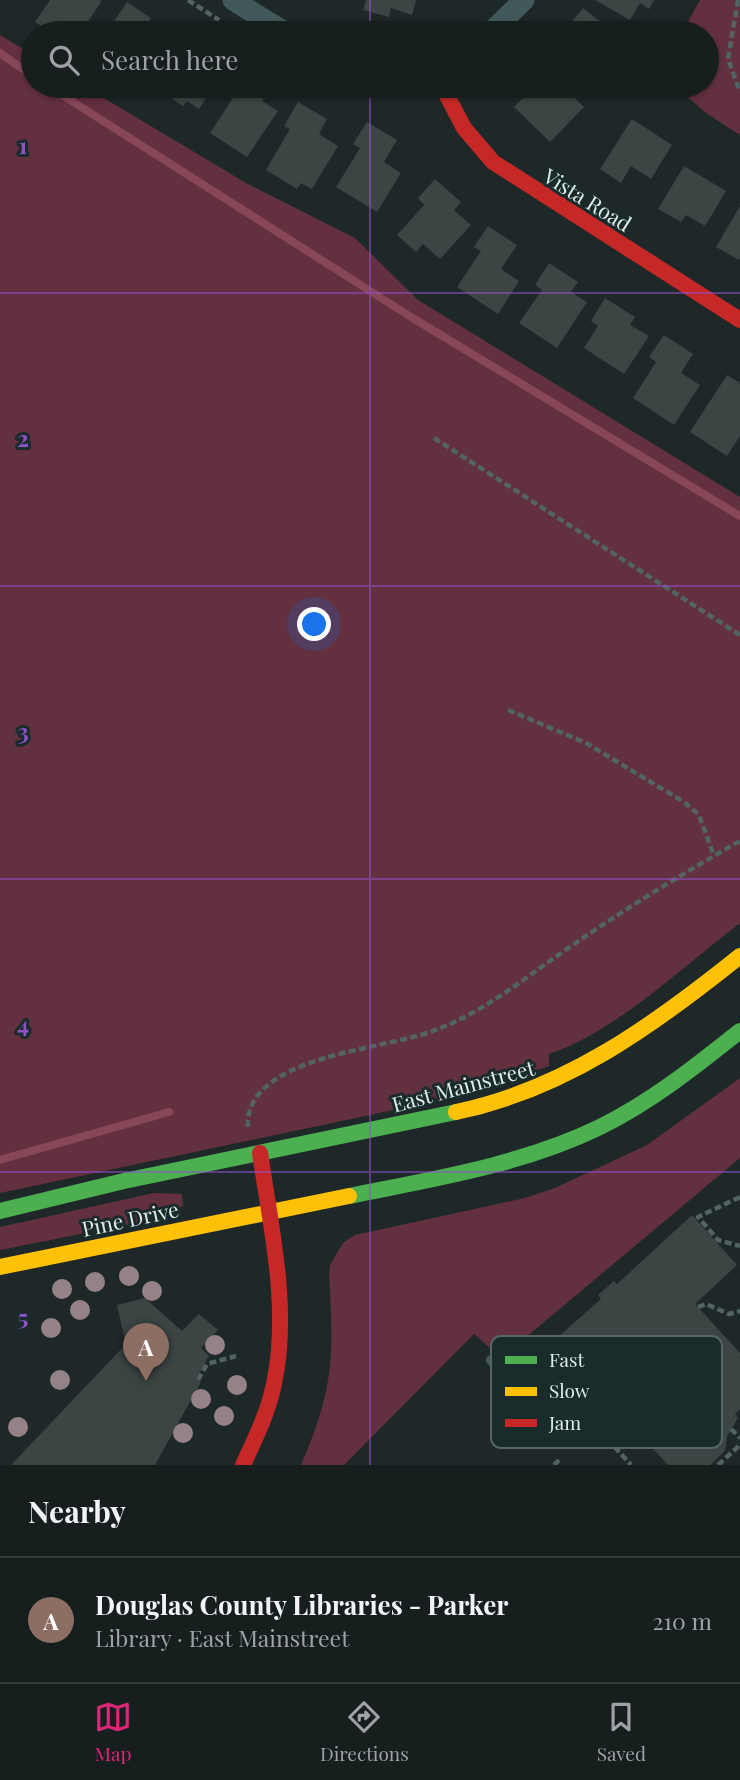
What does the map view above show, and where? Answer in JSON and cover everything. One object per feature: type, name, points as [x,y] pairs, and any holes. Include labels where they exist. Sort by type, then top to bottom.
[{"type":"main road","name":"Vista Road","points":[[448,98],[464,128],[493,162],[740,320]]},
{"type":"main road","name":"East Mainstreet","points":[[260,1153],[490,1105],[534,1091],[585,1068],[638,1036],[740,956]]},
{"type":"main road","points":[[268,1211],[449,1177],[556,1145],[642,1104],[740,1031]]},
{"type":"main road","name":"Pine Drive","points":[[0,1211],[106,1185],[260,1153]]},
{"type":"main road","points":[[243,1465],[268,1415],[282,1353],[282,1316],[260,1153]]},
{"type":"main road","name":"Pine Drive","points":[[0,1267],[268,1211]]},
{"type":"street","points":[[233,0],[267,21]]},
{"type":"street","points":[[502,21],[524,0]]},
{"type":"path","points":[[738,0],[729,59],[740,92]]},
{"type":"path","points":[[434,438],[530,503],[740,635]]},
{"type":"path","points":[[508,710],[586,743],[684,802],[699,815],[714,856]]},
{"type":"path","points":[[260,1153],[248,1126],[249,1112],[255,1098],[291,1068],[321,1058],[385,1046],[433,1031],[485,1007],[565,950],[740,841]]},
{"type":"path","points":[[740,1197],[698,1217],[718,1240],[740,1246]]},
{"type":"path","points":[[698,1307],[706,1304],[729,1314],[740,1311]]},
{"type":"path","points":[[198,1380],[207,1364],[236,1356]]},
{"type":"path","points":[[731,1429],[740,1438]]},
{"type":"path","points":[[718,1465],[740,1445]]},
{"type":"path","points":[[616,1448],[631,1465]]},
{"type":"path","points":[[554,1465],[560,1460]]},
{"type":"shaded area","points":[[700,0],[740,0],[740,135],[689,98],[719,98],[719,21],[689,21]]},
{"type":"shaded area","points":[[0,35],[21,48],[21,98],[104,98],[246,183],[355,238],[418,300],[740,497],[740,923],[673,977],[599,1031],[549,1054],[549,1066],[474,1093],[0,1193]]},
{"type":"shaded area","points":[[740,1078],[740,1158],[527,1336],[491,1336],[491,1349],[474,1334],[344,1465],[301,1465],[326,1393],[331,1351],[330,1265],[344,1242],[355,1235],[525,1198],[555,1188],[647,1145]]},
{"type":"shaded area","points":[[154,1193],[182,1194],[183,1206],[136,1223],[0,1250],[0,1227]]},
{"type":"building","points":[[50,0],[102,1],[88,21],[36,21]]},
{"type":"building","points":[[366,0],[416,0],[412,15],[391,8],[389,17],[363,10]]},
{"type":"building","points":[[595,0],[654,0],[649,9],[640,3],[630,20]]},
{"type":"building","points":[[127,2],[151,18],[149,21],[114,21]]},
{"type":"building","points":[[583,8],[599,21],[573,21]]},
{"type":"building","points":[[171,98],[206,98],[199,109],[187,101],[183,106]]},
{"type":"building","points":[[233,98],[264,98],[262,101],[278,111],[247,157],[210,133]]},
{"type":"building","points":[[523,98],[575,98],[584,107],[550,142],[514,107]]},
{"type":"building","points":[[298,102],[327,119],[319,134],[338,146],[312,189],[301,183],[297,189],[266,170],[290,129],[284,126]]},
{"type":"building","points":[[632,119],[672,145],[651,179],[631,166],[621,183],[600,169]]},
{"type":"building","points":[[367,122],[397,140],[384,162],[401,173],[377,212],[336,187],[360,148],[353,144]]},
{"type":"building","points":[[684,166],[726,191],[705,226],[686,215],[681,222],[658,209]]},
{"type":"building","points":[[435,179],[461,202],[454,210],[471,225],[440,259],[423,244],[416,252],[397,235],[424,205],[418,198]]},
{"type":"building","points":[[740,206],[740,258],[739,260],[716,247]]},
{"type":"building","points":[[488,226],[517,245],[501,269],[519,281],[498,314],[457,287],[481,251],[474,247]]},
{"type":"building","points":[[549,263],[578,282],[571,292],[587,302],[557,348],[519,323],[542,290],[535,285]]},
{"type":"building","points":[[605,298],[635,317],[630,325],[649,336],[624,374],[584,348],[598,326],[591,321]]},
{"type":"building","points":[[664,335],[693,354],[681,373],[700,385],[674,425],[633,398],[656,362],[649,357]]},
{"type":"building","points":[[727,375],[740,383],[740,436],[727,456],[690,432]]},
{"type":"building","points":[[692,1215],[737,1265],[695,1304],[740,1353],[740,1409],[735,1414],[738,1418],[727,1436],[725,1451],[710,1465],[668,1465],[652,1448],[722,1448],[722,1336],[559,1336],[601,1299],[598,1295],[614,1281],[617,1284]]},
{"type":"building","points":[[145,1298],[182,1331],[199,1314],[218,1330],[201,1348],[209,1356],[196,1379],[201,1382],[155,1465],[11,1465],[126,1344],[117,1305]]},
{"type":"waterway","points":[[0,53],[21,68]]},
{"type":"waterway","points":[[67,98],[411,317],[740,516]]},
{"type":"waterway","points":[[0,1160],[169,1112]]},
{"type":"traffic: fast","points":[[349,1196],[477,1169],[570,1140],[619,1117],[655,1095],[740,1031]]},
{"type":"traffic: fast","points":[[0,1211],[124,1181],[456,1112]]},
{"type":"traffic: slow","points":[[456,1112],[496,1102],[572,1071],[641,1030],[740,956]]},
{"type":"traffic: slow","points":[[0,1267],[349,1196]]},
{"type":"traffic: jam","points":[[448,98],[464,128],[493,162],[740,320]]},
{"type":"traffic: jam","points":[[243,1465],[261,1426],[274,1384],[280,1327],[277,1268],[260,1153]]},
{"type":"place","name":"Douglas County Libraries - Parker","points":[[146,1381]]}]
